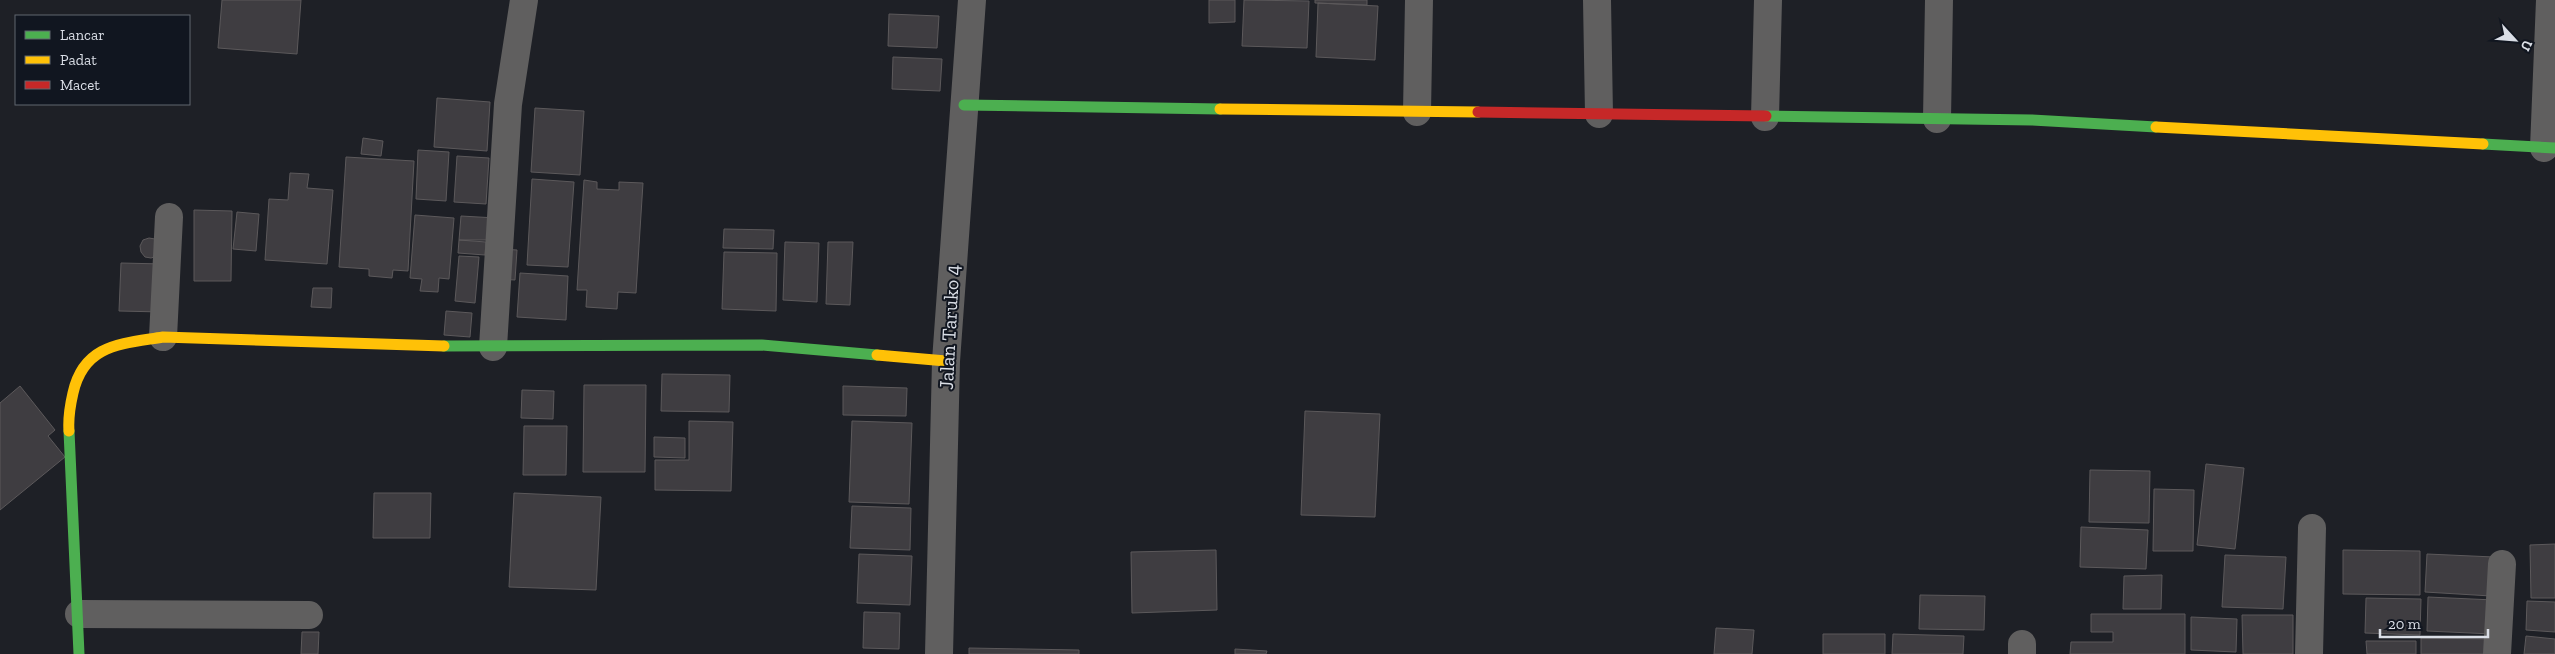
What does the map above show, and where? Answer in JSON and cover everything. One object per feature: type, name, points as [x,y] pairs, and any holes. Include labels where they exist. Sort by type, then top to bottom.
[{"type":"street","points":[[493,347],[508,104],[524,0]]},
{"type":"street","name":"Jalan Taruko 4","points":[[939,654],[946,361],[972,0]]},
{"type":"street","points":[[1417,112],[1419,0]]},
{"type":"street","points":[[1597,0],[1599,114]]},
{"type":"street","points":[[1765,117],[1768,0]]},
{"type":"street","points":[[1937,119],[1940,0]]},
{"type":"street","points":[[964,106],[2032,120],[2550,148],[2550,0]]},
{"type":"street","points":[[163,337],[169,217]]},
{"type":"street","points":[[79,654],[79,614],[68,417],[77,377],[85,364],[99,352],[116,345],[163,337],[493,347],[762,345],[946,361]]},
{"type":"street","points":[[2309,654],[2312,528]]},
{"type":"street","points":[[2497,654],[2502,564]]},
{"type":"street","points":[[79,614],[309,615]]},
{"type":"building","points":[[222,0],[301,0],[297,54],[218,48]]},
{"type":"building","points":[[1209,0],[1235,0],[1235,22],[1209,23]]},
{"type":"building","points":[[1244,0],[1309,1],[1307,48],[1242,46]]},
{"type":"building","points":[[1315,0],[1367,0],[1367,5],[1315,3]]},
{"type":"building","points":[[1318,3],[1378,6],[1375,60],[1316,57]]},
{"type":"building","points":[[889,14],[939,16],[937,48],[888,46]]},
{"type":"building","points":[[893,57],[942,59],[940,91],[892,89]]},
{"type":"building","points":[[437,98],[490,102],[487,151],[434,147]]},
{"type":"building","points":[[535,108],[584,111],[580,175],[531,172]]},
{"type":"building","points":[[363,138],[383,141],[381,156],[361,154]]},
{"type":"building","points":[[418,150],[449,152],[446,201],[416,199]]},
{"type":"building","points":[[457,156],[489,158],[486,204],[454,202]]},
{"type":"building","points":[[346,157],[414,161],[408,271],[393,270],[392,278],[369,276],[369,269],[339,267]]},
{"type":"building","points":[[290,173],[309,174],[307,188],[333,190],[327,264],[265,260],[269,199],[288,200]]},
{"type":"building","points":[[532,179],[574,182],[568,267],[527,265]]},
{"type":"building","points":[[584,180],[597,182],[597,189],[619,190],[619,182],[643,183],[636,293],[618,292],[617,309],[586,307],[587,290],[577,290]]},
{"type":"building","points":[[194,210],[232,211],[231,281],[194,281]]},
{"type":"building","points":[[237,212],[259,214],[256,251],[233,249]]},
{"type":"building","points":[[415,215],[454,218],[449,279],[439,278],[438,292],[420,291],[422,279],[410,278]]},
{"type":"building","points":[[461,216],[496,218],[496,240],[459,240]]},
{"type":"building","points":[[724,229],[774,230],[773,249],[723,248]]},
{"type":"building","points":[[155,239],[157,256],[151,258],[145,257],[141,252],[140,246],[143,240]]},
{"type":"building","points":[[459,240],[486,242],[485,255],[458,253]]},
{"type":"building","points":[[785,242],[819,243],[817,302],[783,300]]},
{"type":"building","points":[[828,242],[853,242],[850,305],[826,304]]},
{"type":"building","points":[[502,249],[517,250],[515,280],[499,279]]},
{"type":"building","points":[[724,252],[777,253],[776,311],[722,309]]},
{"type":"building","points":[[459,256],[479,257],[475,303],[455,301]]},
{"type":"building","points":[[121,263],[163,264],[162,312],[119,311]]},
{"type":"building","points":[[520,273],[568,276],[566,320],[517,317]]},
{"type":"building","points":[[313,288],[332,288],[331,308],[311,307]]},
{"type":"building","points":[[446,311],[472,313],[470,337],[444,335]]},
{"type":"building","points":[[662,374],[730,375],[729,412],[661,411]]},
{"type":"building","points":[[584,385],[646,385],[645,472],[583,472]]},
{"type":"building","points":[[20,386],[55,430],[48,436],[65,457],[0,510],[0,403]]},
{"type":"building","points":[[843,386],[907,388],[906,416],[843,415]]},
{"type":"building","points":[[522,390],[554,391],[553,419],[521,418]]},
{"type":"building","points":[[1305,411],[1380,414],[1375,517],[1301,515]]},
{"type":"building","points":[[689,421],[733,422],[731,491],[655,490],[655,460],[689,460]]},
{"type":"building","points":[[852,421],[912,423],[909,504],[849,502]]},
{"type":"building","points":[[524,426],[567,426],[566,475],[523,475]]},
{"type":"building","points":[[654,437],[685,438],[685,458],[654,457]]},
{"type":"building","points":[[2206,464],[2244,468],[2235,549],[2197,545]]},
{"type":"building","points":[[2090,470],[2150,471],[2149,523],[2089,522]]},
{"type":"building","points":[[2154,489],[2194,490],[2193,551],[2153,551]]},
{"type":"building","points":[[374,493],[431,493],[430,538],[373,538]]},
{"type":"building","points":[[514,493],[601,497],[596,590],[509,587]]},
{"type":"building","points":[[852,506],[911,508],[910,550],[850,548]]},
{"type":"building","points":[[2081,527],[2148,530],[2146,569],[2080,567]]},
{"type":"building","points":[[2555,544],[2555,598],[2531,598],[2530,545]]},
{"type":"building","points":[[1216,550],[1217,610],[1132,613],[1131,552]]},
{"type":"building","points":[[2343,550],[2420,551],[2420,595],[2343,594]]},
{"type":"building","points":[[859,554],[912,556],[910,605],[857,603]]},
{"type":"building","points":[[2427,554],[2494,557],[2491,596],[2425,592]]},
{"type":"building","points":[[2225,555],[2286,557],[2283,609],[2222,607]]},
{"type":"building","points":[[2162,575],[2161,609],[2123,609],[2124,576]]},
{"type":"building","points":[[1920,595],[1985,596],[1984,630],[1919,629]]},
{"type":"building","points":[[2428,597],[2494,600],[2492,634],[2427,631]]},
{"type":"building","points":[[2366,598],[2421,599],[2420,635],[2365,633]]},
{"type":"building","points":[[2527,601],[2555,602],[2555,632],[2526,630]]},
{"type":"building","points":[[864,612],[900,613],[899,649],[863,648]]},
{"type":"building","points":[[2091,614],[2185,614],[2185,654],[2070,654],[2071,642],[2113,642],[2113,632],[2091,632]]},
{"type":"building","points":[[2242,615],[2293,615],[2293,654],[2243,654]]},
{"type":"building","points":[[2191,617],[2237,619],[2236,652],[2191,650]]},
{"type":"building","points":[[1716,628],[1754,630],[1752,654],[1714,654]]},
{"type":"building","points":[[302,632],[319,632],[318,654],[301,654]]},
{"type":"building","points":[[1823,634],[1885,634],[1885,654],[1823,654]]},
{"type":"building","points":[[1893,634],[1964,636],[1963,654],[1892,654]]},
{"type":"building","points":[[2526,636],[2555,639],[2555,654],[2524,654]]},
{"type":"building","points":[[2421,638],[2494,639],[2493,654],[2421,654]]},
{"type":"building","points":[[2366,641],[2416,641],[2416,654],[2367,654]]},
{"type":"building","points":[[969,648],[1079,650],[1079,654],[969,654]]},
{"type":"building","points":[[1235,649],[1267,651],[1266,654],[1235,654]]},
{"type":"traffic: fast","points":[[964,105],[1220,109]]},
{"type":"traffic: fast","points":[[1766,116],[2032,120],[2156,127]]},
{"type":"traffic: fast","points":[[2483,144],[2555,148]]},
{"type":"traffic: fast","points":[[444,346],[762,345],[877,355]]},
{"type":"traffic: fast","points":[[69,431],[79,654]]},
{"type":"traffic: slow","points":[[1220,109],[1478,112]]},
{"type":"traffic: slow","points":[[2156,127],[2483,144]]},
{"type":"traffic: slow","points":[[69,431],[70,407],[78,377],[95,356],[106,349],[119,345],[163,337],[444,346]]},
{"type":"traffic: slow","points":[[877,355],[946,361]]},
{"type":"traffic: jam","points":[[1478,112],[1766,116]]}]
